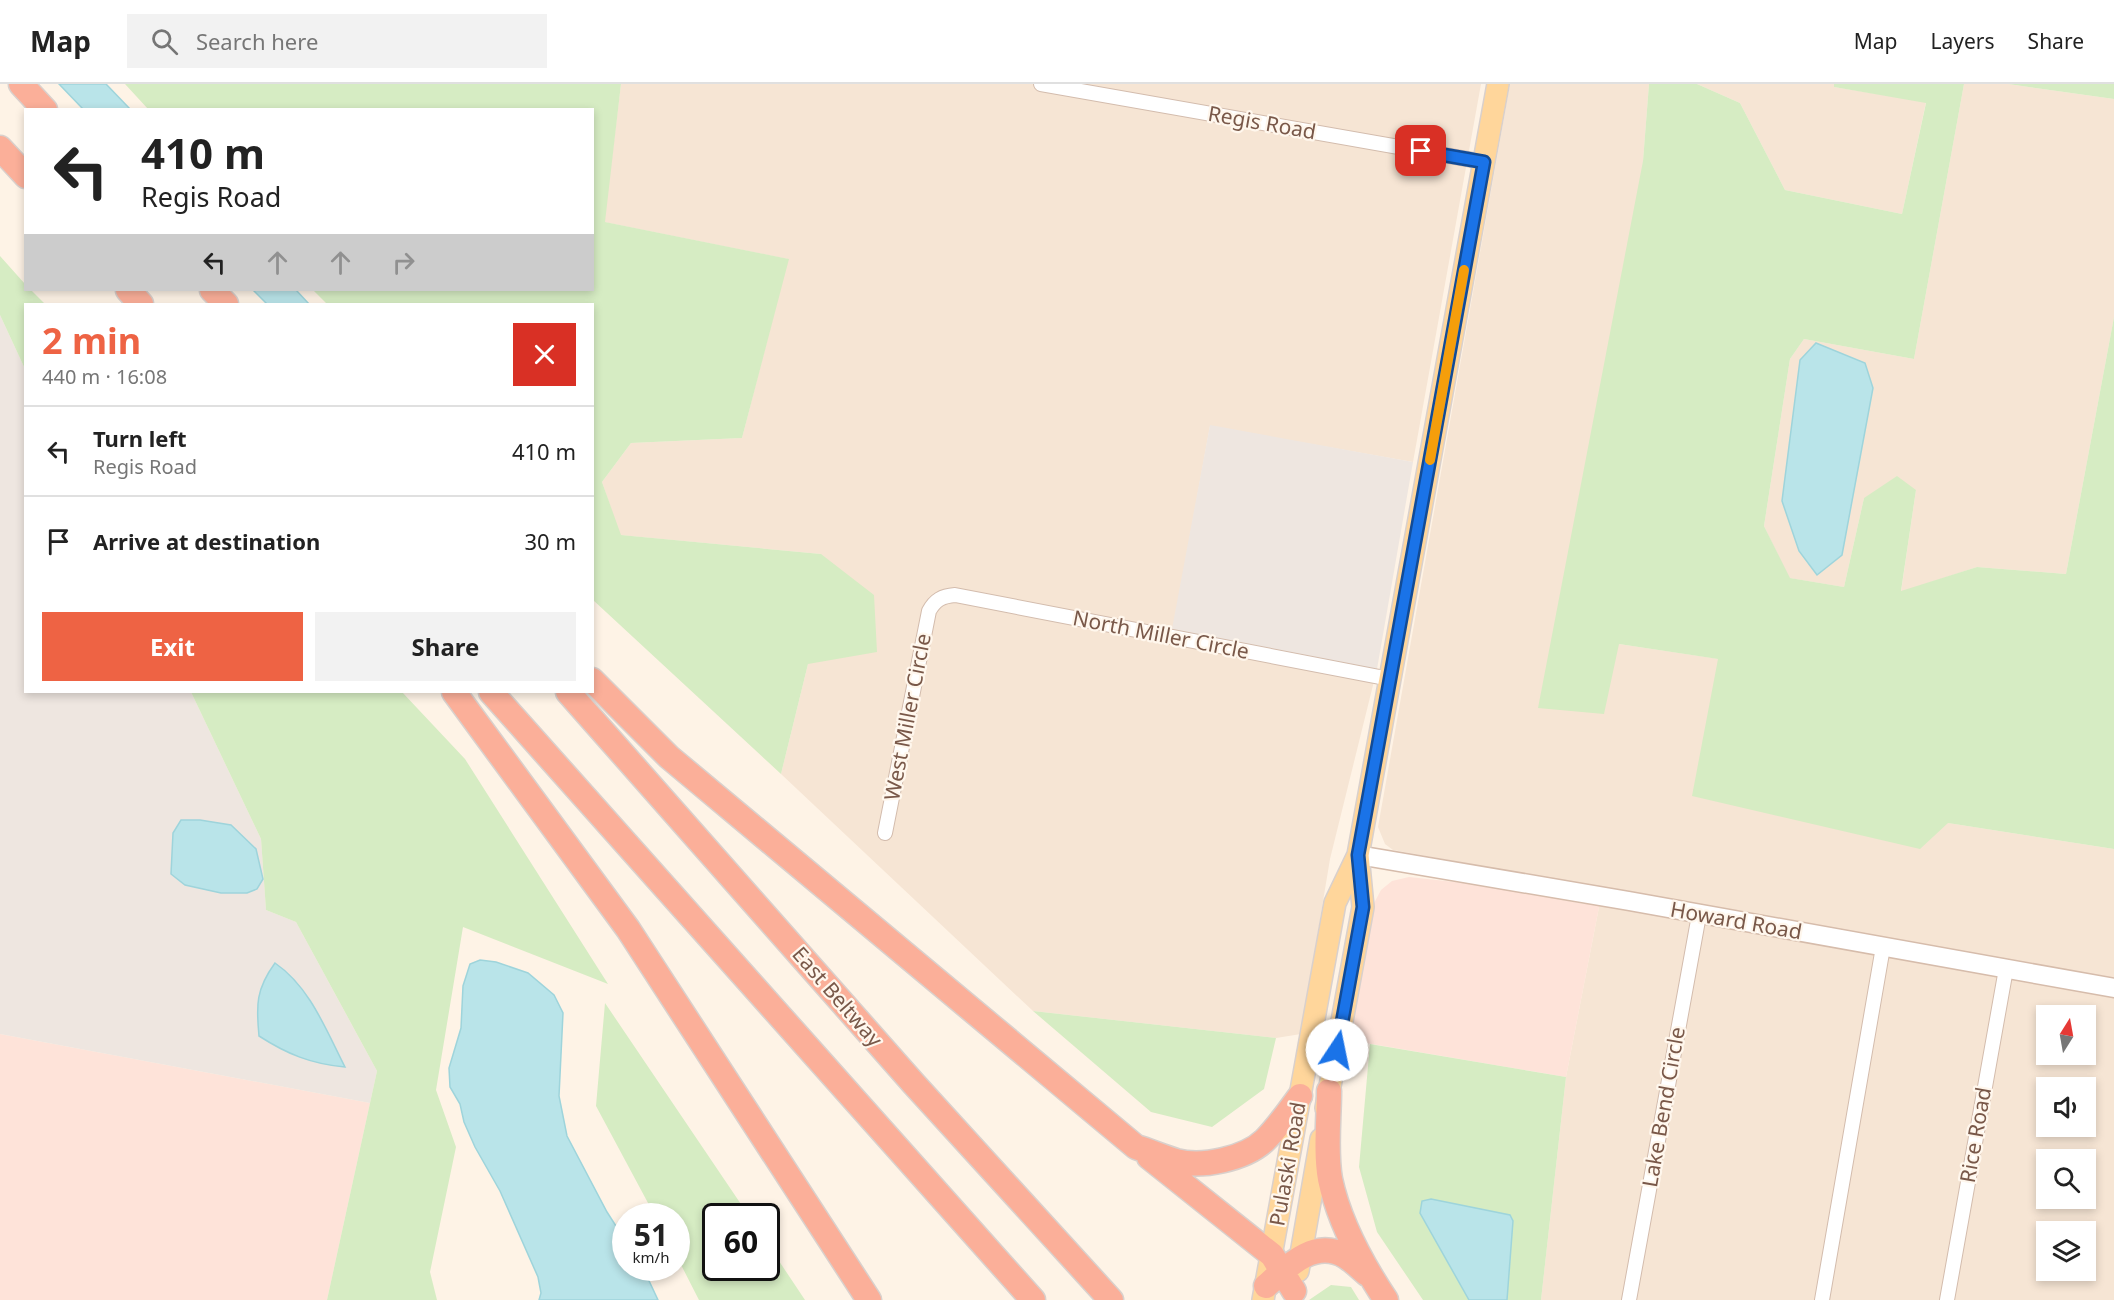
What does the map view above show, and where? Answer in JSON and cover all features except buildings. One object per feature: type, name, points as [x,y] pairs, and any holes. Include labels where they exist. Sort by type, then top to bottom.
[{"type":"highway","points":[[21,84],[43,108]]},
{"type":"highway","points":[[0,148],[24,174]]},
{"type":"highway","points":[[129,291],[140,303]]},
{"type":"highway","points":[[594,682],[669,757],[1136,1147],[1282,1280],[1321,1250],[1344,1255],[1372,1278]]},
{"type":"highway","points":[[455,693],[628,929],[869,1300]]},
{"type":"highway","points":[[491,693],[1033,1300]]},
{"type":"highway","name":"East Beltway","points":[[569,693],[914,1084],[1111,1300]]},
{"type":"highway","points":[[1329,1091],[1330,1178],[1344,1222],[1372,1278],[1386,1300]]},
{"type":"highway","points":[[1136,1147],[1189,1164],[1233,1158],[1264,1142],[1300,1096]]},
{"type":"main road","name":"Pulaski Road","points":[[1282,1280],[1300,1096],[1335,903],[1358,855],[1498,84]]},
{"type":"main road","name":"Pulaski Road","points":[[1282,1280],[1329,1091],[1363,907],[1358,855]]},
{"type":"street","name":"Regis Road","points":[[1041,84],[1484,162]]},
{"type":"street","name":"North Miller Circle","points":[[934,603],[945,596],[955,595],[1390,679]]},
{"type":"street","name":"West Miller Circle","points":[[885,832],[929,611],[934,603]]},
{"type":"street","name":"Howard Road","points":[[1358,855],[2114,988]]},
{"type":"street","name":"Lake Bend Circle","points":[[1629,1300],[1699,915]]},
{"type":"street","points":[[1822,1300],[1883,947]]},
{"type":"street","name":"Rice Road","points":[[1947,1300],[2006,969]]},
{"type":"shaded area","points":[[621,84],[1481,84],[1413,462],[1210,426],[1173,629],[1377,669],[1330,859],[1301,1034],[1276,1038],[1033,1011],[781,774],[808,664],[821,554],[620,535],[602,482],[631,443],[742,438],[788,259],[604,222]]},
{"type":"shaded area","points":[[1510,84],[1649,84],[1643,161],[1619,644],[1719,659],[1948,823],[2114,849],[2114,980],[1393,850],[1385,844],[1378,827]]},
{"type":"shaded area","points":[[1697,84],[1834,84],[1834,87],[1926,102],[1902,214],[1785,190],[1740,103]]},
{"type":"shaded area","points":[[1964,84],[2008,84],[2114,99],[2114,317],[2066,574],[1977,567],[1901,592],[1916,490],[1864,498],[1844,587],[1789,578],[1764,526],[1790,359],[1804,339],[1914,359]]},
{"type":"shaded area","points":[[0,315],[24,367],[24,693],[191,693],[261,839],[266,910],[296,922],[377,1071],[370,1103],[0,1034]]},
{"type":"shaded area","points":[[1210,425],[1413,462],[1377,669],[1172,629]]},
{"type":"shaded area","points":[[1409,877],[1491,886],[1584,904],[1600,902],[1566,1077],[1348,1040],[1372,907],[1381,890],[1392,881]]},
{"type":"shaded area","points":[[1600,902],[2114,994],[2114,1300],[1541,1300],[1566,1077]]},
{"type":"shaded area","points":[[0,1034],[370,1103],[327,1300],[0,1300]]},
{"type":"green space","points":[[125,84],[621,84],[605,222],[789,259],[742,438],[631,443],[602,482],[621,535],[821,554],[874,595],[877,652],[808,664],[781,774],[594,601],[594,303],[326,303],[314,291],[594,291],[594,108],[147,108]]},
{"type":"green space","points":[[1649,84],[1697,84],[1740,103],[1785,190],[1902,214],[1926,103],[1834,87],[1834,84],[1964,84],[1914,359],[1804,339],[1790,359],[1764,526],[1790,578],[1844,587],[1864,498],[1897,476],[1916,490],[1901,591],[1977,567],[2066,574],[2114,317],[2114,849],[1948,823],[1920,849],[1692,796],[1718,659],[1619,644],[1604,714],[1538,708],[1643,161]]},
{"type":"green space","points":[[2008,84],[2114,84],[2114,99]]},
{"type":"green space","points":[[0,256],[24,283],[24,291],[32,291],[44,303],[24,303],[24,367],[0,315]]},
{"type":"green space","points":[[191,693],[403,693],[465,759],[608,984],[463,927],[436,1090],[456,1147],[430,1272],[437,1300],[327,1300],[377,1071],[296,922],[266,910],[261,839]]},
{"type":"green space","points":[[605,1003],[740,1203],[702,1203],[702,1281],[780,1281],[780,1262],[805,1300],[699,1300],[689,1281],[690,1203],[648,1203],[596,1106]]},
{"type":"green space","points":[[1033,1011],[1276,1038],[1264,1089],[1212,1127],[1151,1112]]},
{"type":"green space","points":[[1370,1044],[1566,1077],[1541,1300],[1507,1300],[1513,1221],[1510,1215],[1420,1213],[1469,1300],[1423,1300],[1377,1232],[1359,1167]]},
{"type":"green space","points":[[1331,1285],[1351,1287],[1359,1300],[1309,1300]]},
{"type":"water","points":[[59,84],[106,84],[129,108],[82,108]]},
{"type":"water","points":[[254,291],[297,291],[308,303],[266,303]]},
{"type":"water","points":[[1816,343],[1865,363],[1873,388],[1842,555],[1817,575],[1799,551],[1782,501],[1800,360]]},
{"type":"water","points":[[181,820],[200,820],[231,825],[256,849],[263,879],[257,889],[247,893],[221,893],[185,885],[171,874],[173,833]]},
{"type":"water","points":[[480,960],[496,962],[528,973],[554,995],[563,1013],[559,1096],[567,1136],[612,1220],[612,1281],[649,1281],[658,1300],[539,1300],[541,1293],[538,1277],[500,1191],[475,1147],[464,1122],[460,1104],[450,1087],[449,1068],[461,1028],[463,986],[470,964]]},
{"type":"water","points":[[275,963],[298,984],[308,997],[345,1067],[300,1057],[259,1036],[259,998],[264,981]]},
{"type":"water","points":[[1431,1199],[1510,1215],[1513,1221],[1507,1300],[1469,1300],[1420,1213],[1422,1201]]},
{"type":"slow traffic","points":[[1430,460],[1464,270]]},
{"type":"route","points":[[1337,1050],[1363,907],[1358,855],[1484,162],[1421,151]]}]
